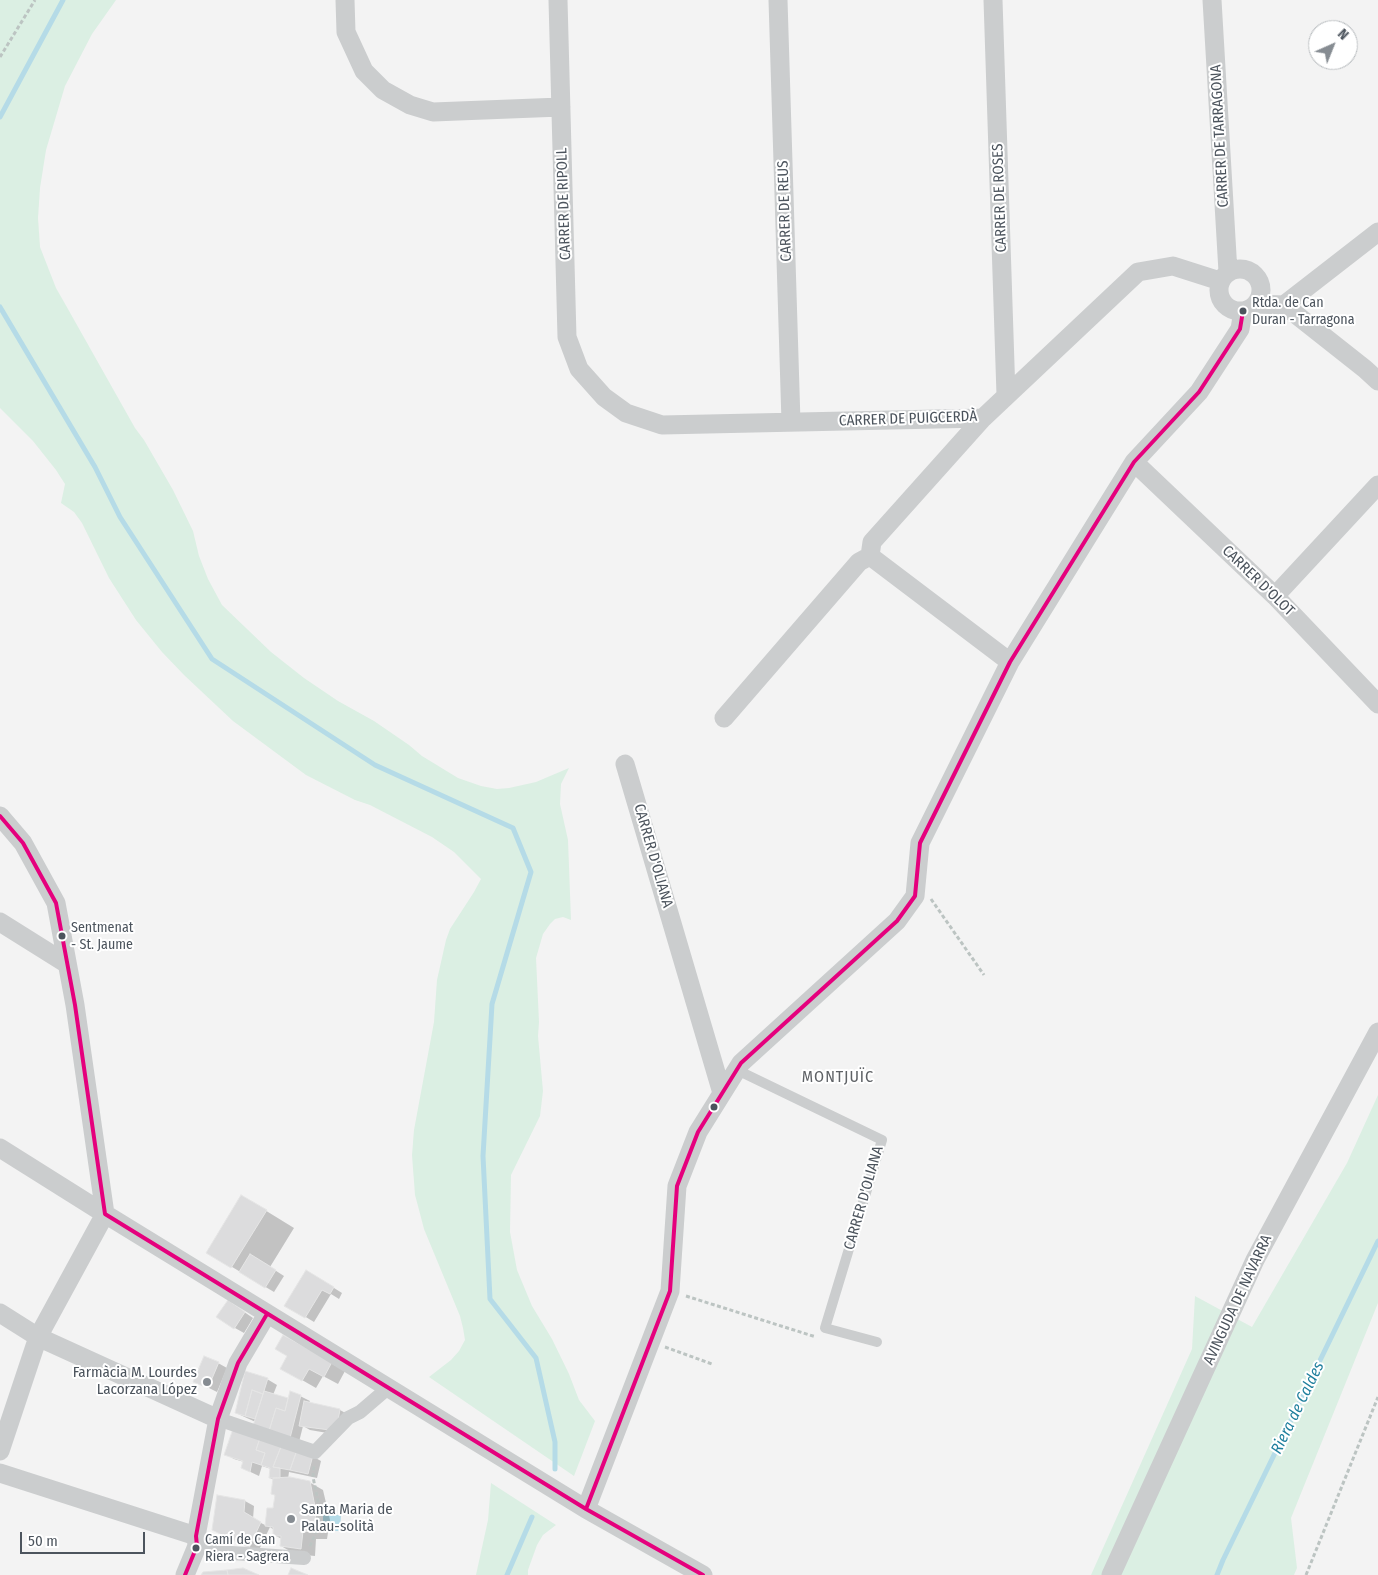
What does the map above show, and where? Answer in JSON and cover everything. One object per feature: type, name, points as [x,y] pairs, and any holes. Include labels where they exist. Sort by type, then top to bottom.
[{"type":"street","points":[[344,0],[346,32],[364,71],[383,90],[410,105],[433,112],[561,107]]},
{"type":"street","name":"CARRER DE RIPOLL","points":[[558,0],[567,337],[579,369],[604,397]]},
{"type":"street","name":"CARRER DE REUS","points":[[778,0],[791,422]]},
{"type":"street","name":"CARRER DE ROSES","points":[[993,0],[1006,395]]},
{"type":"street","name":"CARRER DE TARRAGONA","points":[[1212,0],[1224,277]]},
{"type":"street","points":[[586,1509],[670,1291],[677,1186],[698,1132],[741,1063],[897,921],[916,896],[920,843],[1010,662],[1134,462],[1198,392],[1240,329],[1250,307],[1260,297],[1261,286],[1258,279],[1247,270],[1239,269],[1224,277],[1218,288],[1219,296],[1223,304],[1229,309],[1236,311],[1250,307],[1284,305],[1378,232]]},
{"type":"street","name":"CARRER DE PUIGCERDÀ","points":[[604,397],[626,413],[662,425],[983,418],[1138,272],[1173,266],[1224,277]]},
{"type":"street","points":[[1284,305],[1378,381]]},
{"type":"street","points":[[870,556],[872,542],[983,418]]},
{"type":"street","name":"CARRER D'OLOT","points":[[1134,462],[1275,596],[1378,704]]},
{"type":"street","points":[[1275,596],[1378,485]]},
{"type":"street","points":[[870,556],[1010,662]]},
{"type":"street","points":[[724,718],[860,562],[870,556]]},
{"type":"street","name":"CARRER D'OLIANA","points":[[625,764],[722,1093]]},
{"type":"street","points":[[0,816],[23,843],[56,904],[75,1005],[105,1214],[38,1337],[0,1451]]},
{"type":"street","points":[[0,922],[67,964]]},
{"type":"street","name":"AVINGUDA DE NAVARRA","points":[[1111,1575],[1255,1260],[1378,1032]]},
{"type":"street","points":[[0,1148],[586,1509],[703,1575]]},
{"type":"street","points":[[0,1313],[38,1337],[218,1419],[316,1452],[348,1418],[360,1412],[388,1388]]},
{"type":"street","points":[[185,1575],[197,1546],[196,1536],[218,1419],[238,1363],[267,1314]]},
{"type":"street","points":[[0,1474],[196,1536],[217,1552],[304,1558]]},
{"type":"lane","name":"CARRER D'OLIANA","points":[[737,1070],[882,1140],[825,1328]]},
{"type":"lane","points":[[825,1328],[878,1342]]},
{"type":"path","points":[[0,57],[35,0]]},
{"type":"path","points":[[916,896],[932,900],[984,975]]},
{"type":"path","points":[[670,1291],[818,1337],[825,1328]]},
{"type":"path","points":[[650,1342],[712,1364]]},
{"type":"path","points":[[1306,1575],[1378,1397]]},
{"type":"path","points":[[304,1558],[316,1532],[320,1511],[313,1477],[316,1452]]},
{"type":"green space","points":[[0,0],[116,0],[92,34],[65,86],[46,150],[40,188],[38,218],[40,247],[56,288],[135,428],[173,490],[193,531],[199,556],[208,579],[222,605],[271,652],[304,678],[338,701],[374,721],[422,756],[458,778],[481,786],[497,789],[509,788],[536,782],[569,768],[561,784],[560,804],[568,840],[571,920],[563,917],[555,919],[550,924],[543,934],[536,958],[538,1036],[543,1091],[540,1116],[511,1175],[510,1232],[517,1270],[532,1306],[552,1339],[579,1400],[595,1421],[574,1476],[429,1377],[451,1360],[465,1340],[460,1316],[424,1229],[415,1195],[412,1155],[414,1130],[434,1022],[437,980],[446,940],[450,929],[481,879],[454,852],[432,837],[306,775],[233,721],[184,675],[136,620],[109,578],[82,523],[74,512],[61,503],[65,484],[56,470],[33,441],[0,408]]},
{"type":"green space","points":[[1378,1095],[1378,1303],[1291,1518],[1297,1568],[1294,1575],[1091,1575],[1192,1349],[1195,1296],[1252,1327],[1347,1163]]},
{"type":"green space","points":[[491,1483],[556,1525],[543,1535],[537,1545],[528,1575],[476,1575],[488,1520]]},
{"type":"water","points":[[323,1515],[341,1515],[340,1531],[323,1531]]},
{"type":"building","points":[[241,1195],[267,1210],[231,1268],[206,1253]]},
{"type":"building","points":[[250,1254],[276,1270],[265,1288],[239,1272]]},
{"type":"building","points":[[306,1270],[334,1287],[330,1294],[322,1290],[305,1318],[284,1306]]},
{"type":"building","points":[[228,1300],[245,1312],[234,1329],[216,1317]]},
{"type":"building","points":[[283,1335],[332,1362],[324,1377],[309,1369],[302,1381],[280,1369],[287,1356],[275,1349]]},
{"type":"building","points":[[204,1356],[219,1362],[208,1388],[193,1382]]},
{"type":"building","points":[[245,1371],[268,1378],[263,1394],[252,1390],[245,1416],[235,1413]]},
{"type":"building","points":[[252,1390],[263,1394],[255,1419],[245,1416]]},
{"type":"building","points":[[264,1391],[288,1398],[285,1411],[276,1408],[269,1431],[253,1426]]},
{"type":"building","points":[[290,1391],[301,1395],[290,1438],[269,1431],[276,1408],[285,1411]]},
{"type":"building","points":[[304,1401],[340,1409],[338,1421],[330,1430],[299,1426]]},
{"type":"building","points":[[234,1426],[261,1435],[256,1450],[265,1453],[261,1465],[252,1462],[250,1472],[241,1468],[243,1461],[224,1455]]},
{"type":"building","points":[[261,1435],[282,1444],[273,1467],[280,1468],[280,1478],[269,1478],[270,1468],[261,1465],[265,1453],[256,1450]]},
{"type":"building","points":[[282,1444],[297,1450],[290,1470],[273,1467]]},
{"type":"building","points":[[297,1450],[313,1455],[308,1474],[290,1470]]},
{"type":"building","name":"Santa Maria de Palau-solità","points":[[290,1477],[310,1481],[316,1512],[314,1532],[303,1531],[301,1549],[280,1546],[281,1536],[273,1536],[273,1527],[265,1526],[267,1508],[273,1508],[275,1495],[271,1494],[273,1478]]},
{"type":"building","points":[[217,1495],[245,1500],[244,1512],[261,1522],[249,1548],[212,1530]]},
{"type":"building","points":[[243,1568],[259,1575],[228,1575],[227,1570]]},
{"type":"building","points":[[291,1568],[308,1575],[288,1575]]},
{"type":"building","points":[[227,1570],[228,1575],[201,1575],[203,1572]]},
{"type":"waterway","points":[[0,117],[63,0]]},
{"type":"waterway","points":[[0,307],[95,467],[120,517],[212,659],[375,765],[513,828],[531,872],[492,1004],[483,1156],[490,1299],[536,1358],[555,1442],[555,1469]]},
{"type":"waterway","name":"Riera de Caldes","points":[[1217,1575],[1378,1241]]},
{"type":"waterway","points":[[507,1575],[532,1517]]},
{"type":"transit line","points":[[586,1509],[670,1291],[677,1186],[698,1132],[741,1063],[897,921],[915,896],[920,843],[1010,662],[1134,462],[1199,392],[1240,329],[1243,311]]},
{"type":"transit line","points":[[0,816],[23,843],[56,903],[75,1005],[105,1214],[586,1509],[703,1575]]},
{"type":"transit line","points":[[185,1575],[197,1546],[196,1536],[218,1419],[238,1363],[267,1314]]},
{"type":"place","name":"Rtda. de Can Duran - Tarragona","points":[[1243,311]]},
{"type":"place","name":"Sentmenat - St. Jaume","points":[[62,936]]},
{"type":"place","name":"Farmàcia M. Lourdes Lacorzana López","points":[[207,1382]]},
{"type":"place","name":"Santa Maria de Palau-solità","points":[[291,1519]]},
{"type":"place","name":"Camí de Can Riera - Sagrera","points":[[196,1548]]},
{"type":"district","name":"MONTJUÏC","points":[[838,1078]]}]
